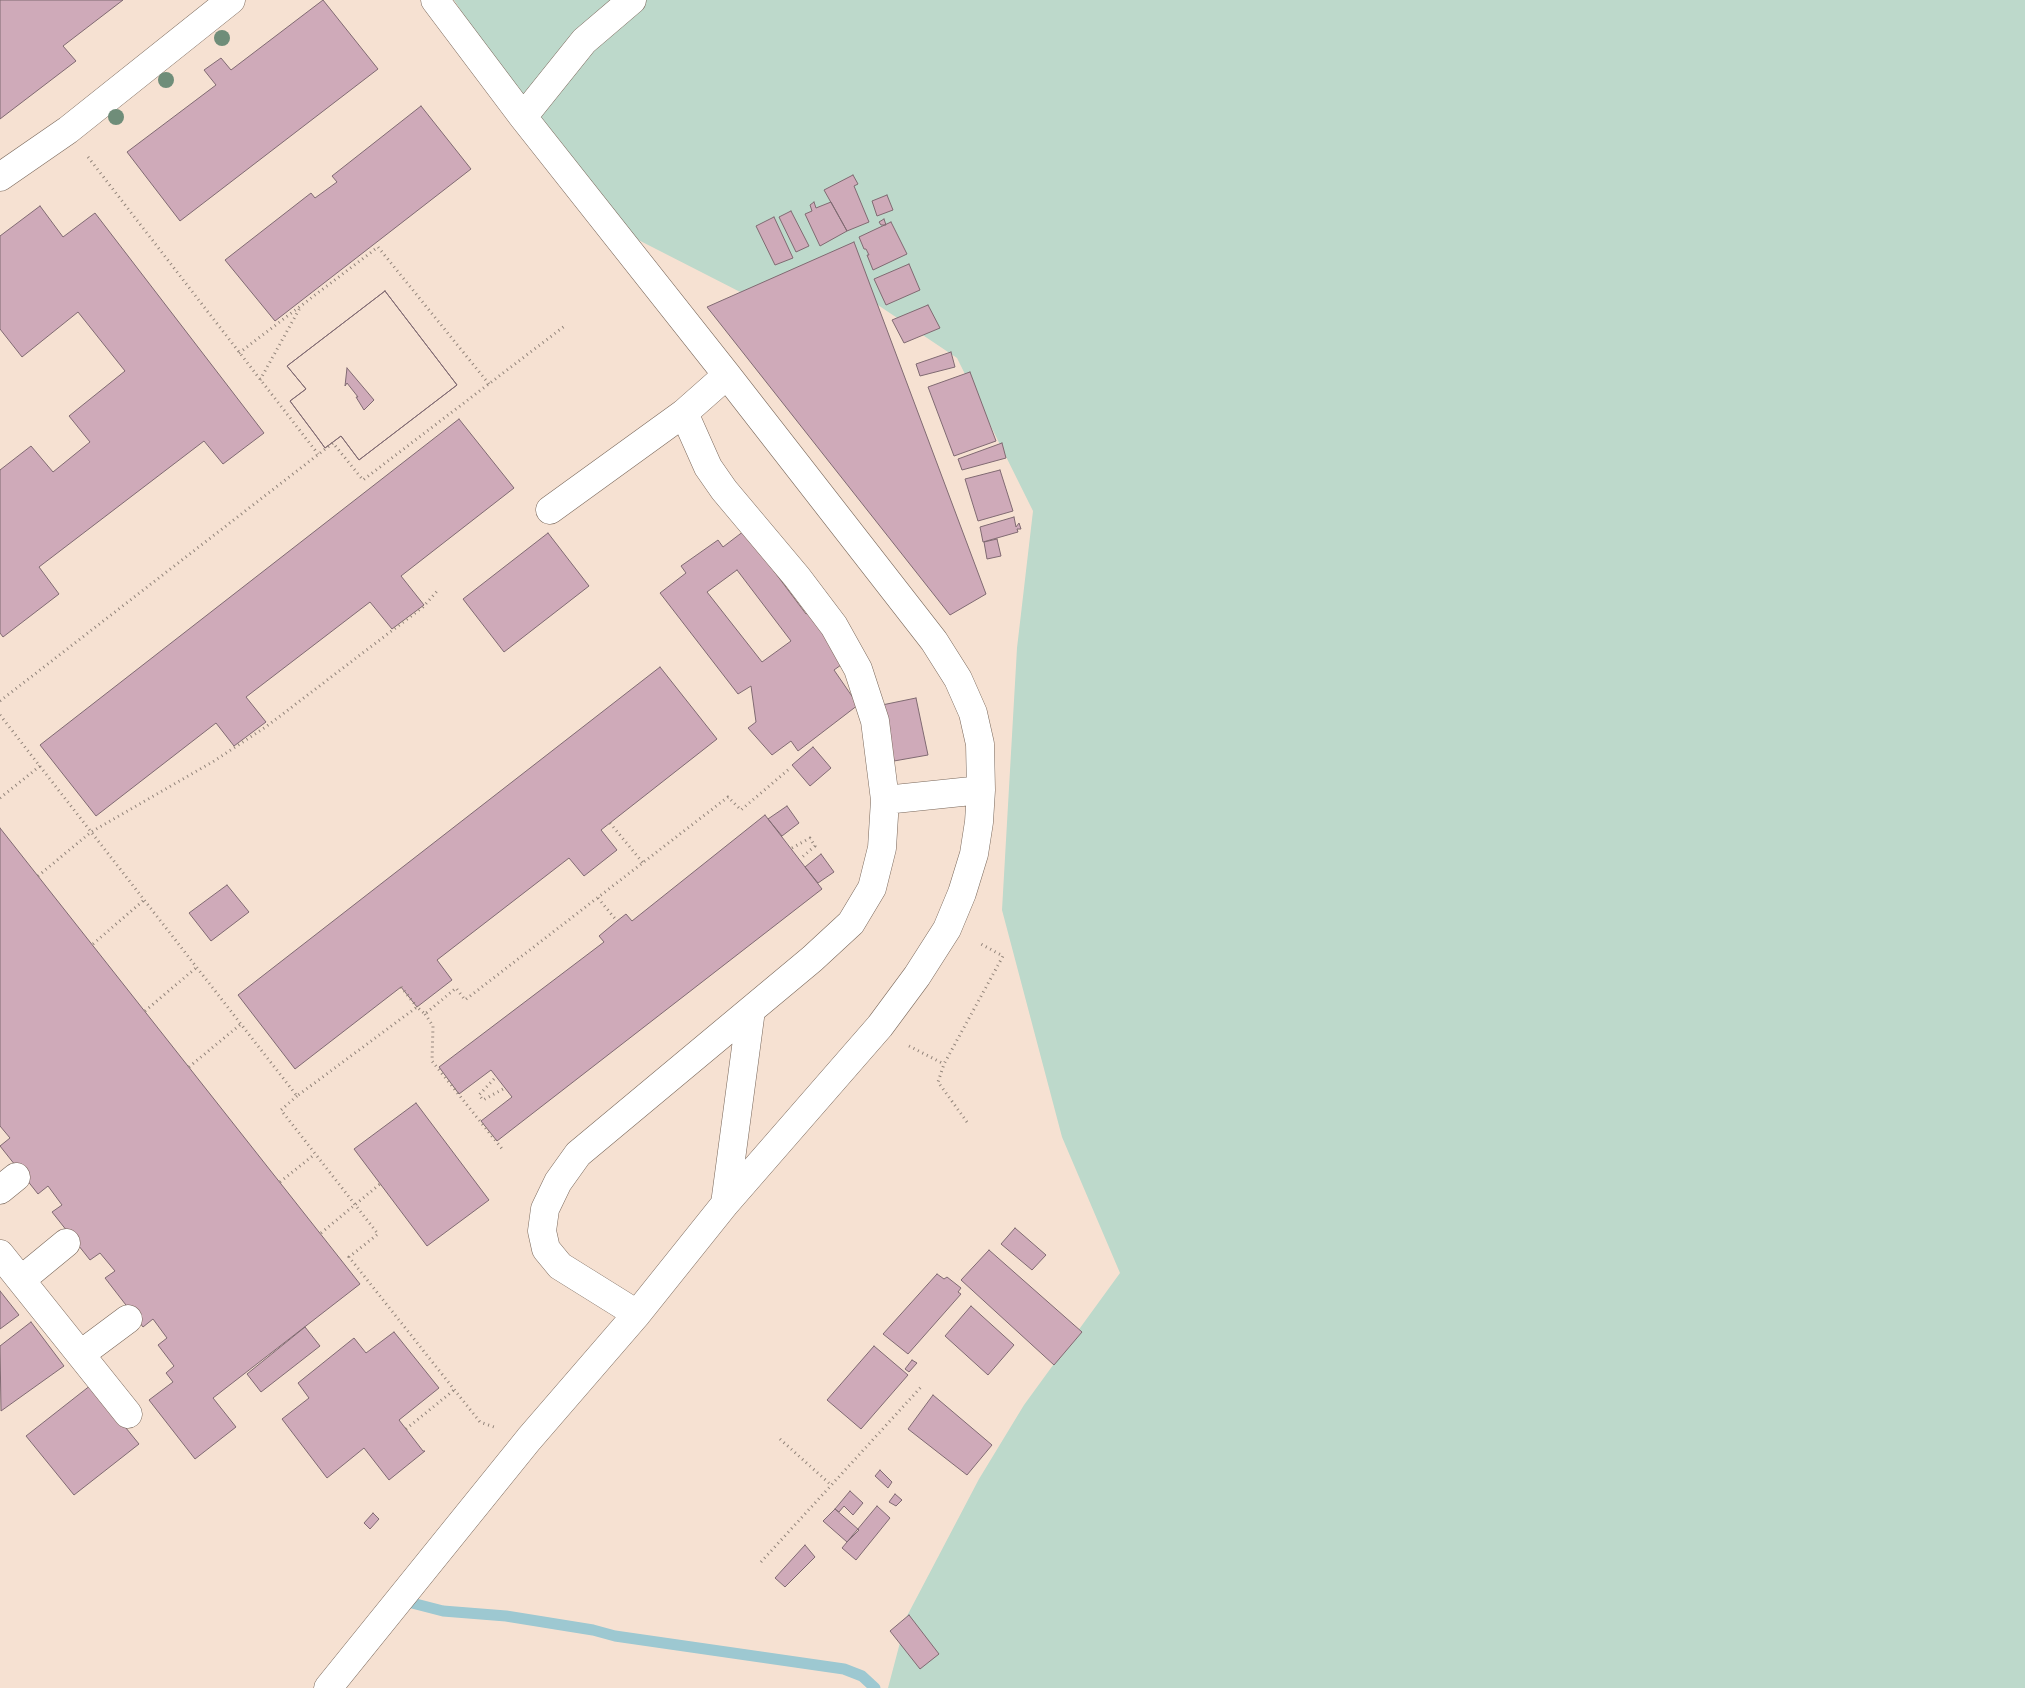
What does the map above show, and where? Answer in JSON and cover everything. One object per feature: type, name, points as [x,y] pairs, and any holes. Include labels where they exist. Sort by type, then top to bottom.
[{"type":"street","points":[[0,177],[68,130],[231,0]]},
{"type":"street","points":[[328,1688],[529,1439],[637,1314],[726,1204],[880,1026],[917,976],[947,929],[962,893],[974,854],[979,822],[981,790],[978,736],[973,712],[958,679],[934,641],[727,374],[523,117],[435,0]]},
{"type":"street","points":[[523,117],[584,41],[632,0]]},
{"type":"street","points":[[550,510],[684,413],[727,374]]},
{"type":"street","points":[[637,1314],[560,1266],[546,1249],[542,1231],[544,1209],[558,1182],[578,1154],[751,1010],[851,923],[872,888],[882,848],[885,800],[874,721],[858,669],[834,626],[797,577],[724,490],[708,467],[684,413]]},
{"type":"street","points":[[885,800],[981,790]]},
{"type":"street","points":[[726,1204],[751,1010]]},
{"type":"street","points":[[21,1280],[66,1243]]},
{"type":"street","points":[[0,1254],[82,1354],[128,1414]]},
{"type":"street","points":[[82,1354],[128,1319]]},
{"type":"path","points":[[68,130],[318,455]]},
{"type":"path","points":[[240,353],[378,247],[489,384]]},
{"type":"path","points":[[260,380],[302,305]]},
{"type":"path","points":[[0,702],[333,443],[363,480],[566,325]]},
{"type":"path","points":[[38,876],[91,832],[244,742],[416,612],[439,589]]},
{"type":"path","points":[[0,715],[297,1096]]},
{"type":"path","points":[[0,798],[40,766]]},
{"type":"path","points":[[425,1014],[456,988],[465,1000],[728,797],[741,810],[789,769]]},
{"type":"path","points":[[610,823],[643,863]]},
{"type":"path","points":[[792,848],[810,838],[815,846],[800,860]]},
{"type":"path","points":[[598,898],[617,921]]},
{"type":"path","points":[[93,944],[144,900]]},
{"type":"path","points":[[967,1122],[938,1082],[944,1064],[1003,956],[972,938]]},
{"type":"path","points":[[145,1011],[197,967]]},
{"type":"path","points":[[401,987],[433,1026],[432,1061],[503,1150]]},
{"type":"path","points":[[417,1007],[280,1110],[378,1234],[349,1257],[480,1422],[529,1439]]},
{"type":"path","points":[[189,1067],[241,1024]]},
{"type":"path","points":[[494,1079],[479,1095],[483,1100],[505,1088]]},
{"type":"path","points":[[280,1182],[315,1154]]},
{"type":"path","points":[[320,1233],[380,1184]]},
{"type":"path","points":[[762,1562],[922,1386]]},
{"type":"path","points":[[406,1429],[454,1390]]},
{"type":"path","points":[[780,1439],[831,1485]]},
{"type":"green space","points":[[454,0],[2025,0],[2025,1688],[888,1688],[907,1616],[979,1479],[1024,1405],[1120,1273],[1062,1137],[1002,910],[1017,648],[1033,511],[957,358],[848,285],[750,297],[609,225],[539,129]]},
{"type":"building","points":[[0,0],[123,0],[63,46],[76,61],[0,119]]},
{"type":"building","points":[[323,0],[378,69],[180,221],[127,152],[216,85],[204,70],[221,58],[231,70]]},
{"type":"building","points":[[421,106],[471,169],[275,321],[225,260],[311,193],[315,198],[337,182],[332,176]]},
{"type":"building","points":[[853,175],[858,184],[854,186],[869,222],[847,231],[824,190]]},
{"type":"building","points":[[887,195],[893,210],[877,216],[872,201]]},
{"type":"building","points":[[814,202],[816,208],[831,202],[847,231],[820,246],[805,214],[812,211],[810,205]]},
{"type":"building","points":[[40,206],[63,237],[95,213],[264,433],[223,464],[204,441],[39,567],[59,594],[3,637],[0,633],[0,470],[31,446],[53,472],[90,442],[69,416],[125,371],[78,312],[22,357],[0,329],[0,236]]},
{"type":"building","points":[[791,211],[809,246],[796,252],[779,217]]},
{"type":"building","points":[[774,217],[793,258],[775,265],[756,226]]},
{"type":"building","points":[[884,219],[886,225],[881,225],[879,222]]},
{"type":"building","points":[[891,222],[907,254],[873,270],[867,255],[869,255],[859,237]]},
{"type":"building","points":[[854,242],[986,594],[950,615],[707,307]]},
{"type":"building","points":[[909,264],[920,290],[886,305],[874,279]]},
{"type":"building","points":[[385,291],[457,385],[359,460],[341,436],[325,448],[290,401],[306,389],[287,366]],"holes":[[[347,368],[374,400],[364,410],[356,397],[358,397],[347,383],[345,386]]]},
{"type":"building","points":[[385,291],[457,385],[359,460],[341,436],[325,448],[290,401],[306,389],[287,366]]},
{"type":"building","points":[[928,305],[940,328],[904,343],[892,320]]},
{"type":"building","points":[[951,352],[955,367],[920,376],[916,364]]},
{"type":"building","points":[[970,372],[996,441],[954,456],[928,387]]},
{"type":"building","points":[[459,419],[514,488],[401,576],[424,605],[392,629],[370,602],[246,697],[266,722],[234,746],[216,723],[96,816],[40,745]]},
{"type":"building","points":[[1002,443],[1006,458],[962,470],[958,459]]},
{"type":"building","points":[[1000,470],[1013,511],[978,521],[965,479]]},
{"type":"building","points":[[1014,517],[1016,527],[1019,523],[1021,529],[1017,529],[1018,532],[983,542],[980,527]]},
{"type":"building","points":[[744,531],[806,614],[812,610],[848,660],[834,670],[858,705],[798,751],[791,741],[772,755],[748,728],[756,722],[751,686],[738,694],[660,593],[686,573],[681,566],[718,540],[723,547]],"holes":[[[737,570],[791,641],[762,662],[707,592]]]},
{"type":"building","points":[[548,533],[589,586],[504,652],[463,599]]},
{"type":"building","points":[[997,539],[1001,556],[987,559],[984,542]]},
{"type":"building","points":[[660,667],[717,739],[601,830],[617,850],[584,876],[569,858],[437,960],[452,980],[417,1007],[401,987],[295,1069],[238,995]]},
{"type":"building","points":[[916,698],[928,755],[894,761],[882,705]]},
{"type":"building","points":[[813,747],[831,768],[810,786],[792,765]]},
{"type":"building","points":[[787,806],[799,823],[782,836],[768,819]]},
{"type":"building","points":[[765,815],[822,889],[497,1141],[481,1121],[512,1097],[491,1070],[459,1094],[439,1067],[604,942],[599,936],[626,914],[632,921]]},
{"type":"building","points":[[0,828],[360,1284],[213,1398],[236,1427],[195,1459],[149,1400],[173,1382],[166,1373],[174,1366],[158,1345],[167,1338],[153,1319],[143,1327],[105,1278],[115,1271],[100,1253],[90,1260],[52,1212],[62,1205],[48,1186],[38,1194],[0,1146],[10,1138],[0,1126]]},
{"type":"building","points":[[821,854],[834,872],[818,883],[805,867]]},
{"type":"building","points":[[227,885],[249,912],[211,941],[189,913]]},
{"type":"building","points":[[416,1103],[489,1200],[427,1246],[354,1149]]},
{"type":"building","points":[[1015,1228],[1046,1255],[1032,1270],[1001,1244]]},
{"type":"building","points":[[989,1250],[1082,1332],[1054,1365],[961,1280]]},
{"type":"building","points":[[937,1274],[944,1279],[947,1277],[961,1288],[958,1292],[961,1294],[908,1354],[883,1334]]},
{"type":"building","points":[[0,1291],[19,1315],[0,1329]]},
{"type":"building","points":[[971,1306],[1014,1345],[988,1375],[945,1336]]},
{"type":"building","points":[[31,1322],[64,1366],[1,1411],[0,1346]]},
{"type":"building","points":[[305,1327],[320,1346],[261,1392],[247,1374]]},
{"type":"building","points":[[394,1332],[439,1388],[399,1420],[423,1451],[425,1451],[389,1480],[364,1448],[327,1478],[282,1419],[309,1398],[298,1383],[354,1338],[366,1353]]},
{"type":"building","points":[[874,1346],[908,1375],[861,1429],[827,1400]]},
{"type":"building","points":[[912,1360],[917,1363],[909,1372],[905,1369]]},
{"type":"building","points":[[91,1385],[139,1444],[74,1495],[26,1436]]},
{"type":"building","points":[[933,1395],[992,1445],[967,1475],[908,1429]]},
{"type":"building","points":[[880,1470],[892,1482],[888,1488],[875,1476]]},
{"type":"building","points":[[850,1491],[863,1503],[853,1515],[844,1506],[839,1512],[835,1509]]},
{"type":"building","points":[[895,1494],[902,1500],[896,1506],[889,1502]]},
{"type":"building","points":[[877,1506],[890,1518],[856,1560],[842,1548]]},
{"type":"building","points":[[835,1509],[859,1530],[847,1542],[823,1521]]},
{"type":"building","points":[[373,1513],[379,1519],[370,1529],[364,1523]]},
{"type":"building","points":[[805,1545],[815,1557],[785,1587],[775,1578]]},
{"type":"building","points":[[909,1615],[939,1654],[920,1669],[890,1631]]},
{"type":"waterway","points":[[412,1603],[443,1611],[506,1616],[593,1630],[615,1636],[844,1669],[862,1676],[875,1688]]}]
